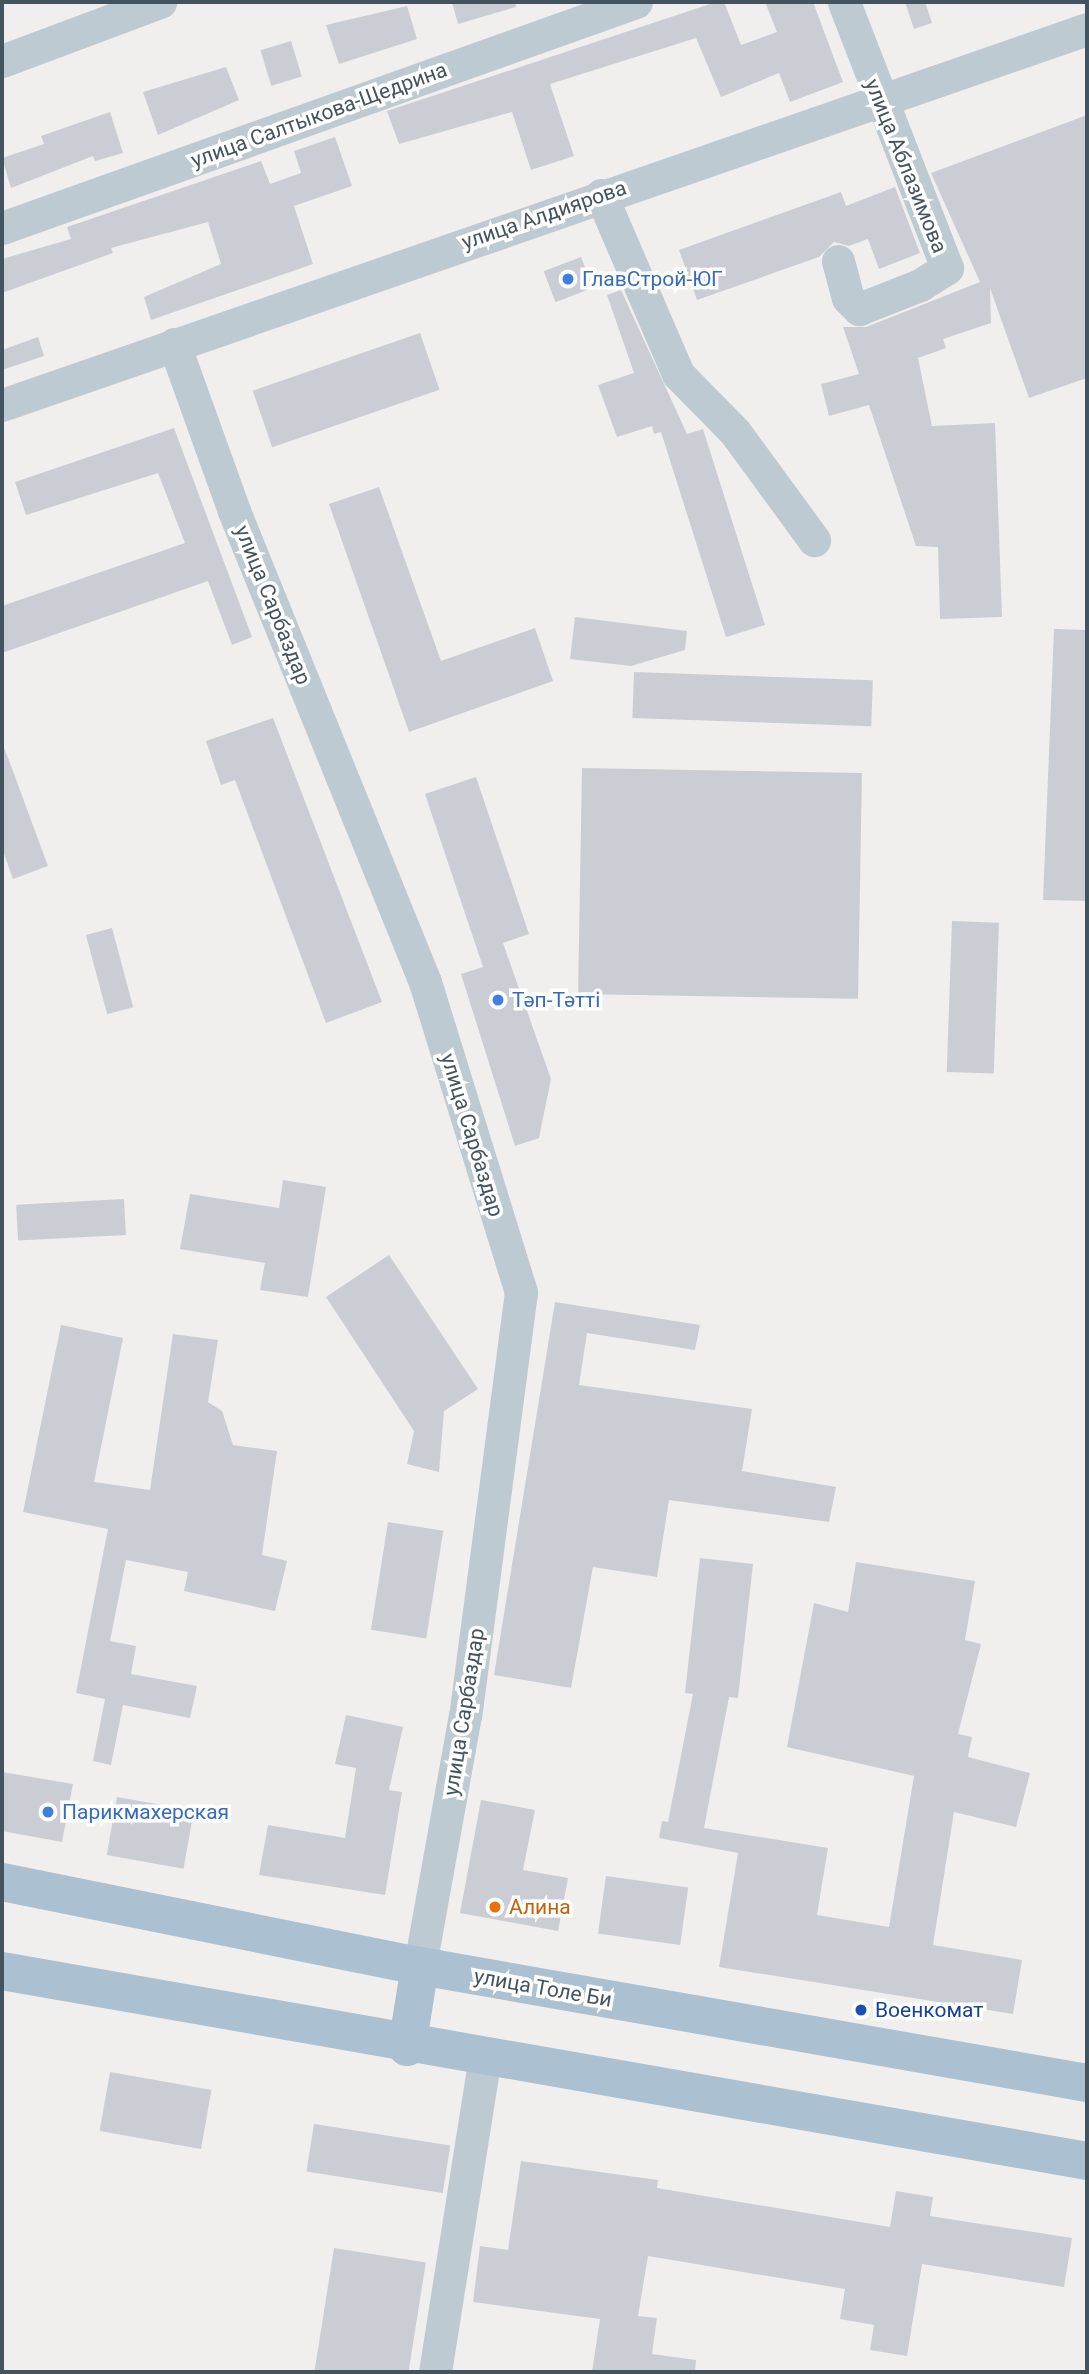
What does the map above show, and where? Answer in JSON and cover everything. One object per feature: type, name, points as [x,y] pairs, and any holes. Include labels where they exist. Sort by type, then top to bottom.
[{"type":"main road","name":"улица Толе Би","points":[[2,1882],[419,1966],[1087,2082]]},
{"type":"main road","points":[[407,2047],[419,1966]]},
{"type":"main road","points":[[2,1971],[484,2061],[1087,2161]]},
{"type":"street","points":[[2,61],[160,2]]},
{"type":"street","name":"улица Салтыкова-Щедрина","points":[[2,228],[636,2]]},
{"type":"street","name":"улица Аблазимова","points":[[838,261],[848,298],[859,309],[920,285],[947,268],[877,99],[844,2]]},
{"type":"street","name":"улица Алдиярова","points":[[2,405],[877,99],[1087,29]]},
{"type":"street","points":[[601,195],[678,374],[735,432],[814,540]]},
{"type":"street","name":"улица Сарбаздар","points":[[174,344],[234,511],[425,982],[522,1292],[465,1715],[419,1966]]},
{"type":"street","points":[[435,2372],[484,2061]]},
{"type":"building","points":[[452,2],[515,2],[516,7],[458,24]]},
{"type":"building","points":[[716,2],[724,2],[741,45],[777,32],[765,2],[813,2],[843,82],[790,102],[779,73],[721,97],[696,38],[550,84],[574,156],[531,170],[512,112],[399,144],[387,111]]},
{"type":"building","points":[[905,2],[925,2],[932,23],[914,29]]},
{"type":"building","points":[[407,6],[417,39],[339,64],[326,25]]},
{"type":"building","points":[[291,41],[302,76],[271,86],[260,50]]},
{"type":"building","points":[[226,67],[239,100],[158,135],[143,92]]},
{"type":"building","points":[[110,112],[123,153],[95,161],[93,156],[11,188],[2,158],[44,144],[41,136]]},
{"type":"building","points":[[1087,115],[1087,378],[1029,398],[990,288],[991,323],[943,339],[946,348],[918,358],[932,426],[995,423],[1002,617],[940,619],[938,547],[916,546],[869,405],[829,416],[821,384],[859,374],[843,327],[866,327],[980,282],[931,173]]},
{"type":"building","points":[[335,137],[352,186],[294,206],[313,264],[151,320],[144,297],[221,264],[208,222],[111,248],[113,253],[2,293],[2,259],[71,239],[67,227],[261,161],[270,184],[301,173],[294,151]]},
{"type":"building","points":[[895,187],[920,253],[879,269],[868,239],[849,246],[834,242],[819,257],[697,300],[679,250],[841,192],[846,206]]},
{"type":"building","name":"ГлавСтрой-ЮГ","points":[[581,257],[593,288],[555,302],[544,271]]},
{"type":"building","points":[[621,290],[687,434],[703,429],[765,625],[726,637],[661,432],[654,434],[652,426],[617,437],[598,385],[634,373],[607,295]]},
{"type":"building","points":[[420,333],[440,390],[272,447],[253,391]]},
{"type":"building","points":[[38,337],[44,356],[2,370],[2,350]]},
{"type":"building","points":[[174,428],[252,637],[232,645],[208,581],[2,653],[2,606],[185,543],[158,473],[26,515],[15,482]]},
{"type":"building","points":[[379,487],[441,661],[535,628],[553,681],[409,732],[329,504]]},
{"type":"building","points":[[575,617],[687,631],[685,650],[631,666],[570,659]]},
{"type":"building","points":[[1054,629],[1087,630],[1087,901],[1043,900]]},
{"type":"building","points":[[634,672],[873,680],[871,726],[632,718]]},
{"type":"building","points":[[273,718],[382,1002],[326,1023],[235,780],[221,785],[206,741]]},
{"type":"building","points":[[4,747],[48,866],[13,879],[2,848]]},
{"type":"building","points":[[582,768],[862,773],[858,999],[578,994]]},
{"type":"building","points":[[476,777],[529,934],[503,943],[551,1079],[539,1138],[515,1146],[461,974],[483,967],[425,794]]},
{"type":"building","points":[[952,921],[999,923],[994,1074],[947,1072]]},
{"type":"building","points":[[112,928],[133,1007],[107,1014],[86,935]]},
{"type":"building","points":[[283,1180],[326,1187],[308,1297],[260,1290],[265,1263],[180,1249],[190,1194],[279,1208]]},
{"type":"building","points":[[124,1199],[126,1235],[18,1241],[16,1205]]},
{"type":"building","points":[[389,1255],[478,1389],[444,1411],[439,1472],[407,1464],[414,1431],[326,1297]]},
{"type":"building","points":[[555,1302],[700,1325],[695,1350],[587,1333],[579,1385],[752,1409],[742,1471],[836,1487],[829,1522],[669,1500],[657,1577],[593,1567],[571,1688],[494,1675]]},
{"type":"building","points":[[61,1325],[123,1338],[94,1482],[150,1490],[173,1334],[218,1340],[208,1402],[222,1411],[233,1445],[277,1451],[262,1555],[287,1561],[275,1611],[184,1591],[188,1572],[126,1560],[110,1641],[136,1646],[131,1674],[197,1686],[190,1718],[123,1705],[111,1765],[93,1761],[105,1699],[76,1693],[108,1529],[23,1512]]},
{"type":"building","points":[[388,1522],[443,1531],[426,1638],[371,1630]]},
{"type":"building","points":[[700,1558],[753,1564],[738,1698],[729,1697],[704,1828],[828,1848],[817,1915],[889,1927],[914,1776],[787,1747],[814,1603],[848,1612],[856,1562],[975,1581],[965,1640],[981,1644],[958,1734],[972,1737],[968,1757],[1030,1773],[1016,1827],[954,1812],[933,1945],[1022,1960],[1013,2014],[719,1967],[738,1853],[659,1838],[662,1821],[668,1822],[693,1694],[685,1693]]},
{"type":"building","points":[[346,1715],[403,1727],[389,1790],[402,1792],[385,1895],[259,1875],[268,1825],[345,1838],[356,1768],[335,1764]]},
{"type":"building","points":[[2,1772],[73,1784],[62,1842],[2,1831]]},
{"type":"building","points":[[117,1797],[194,1811],[184,1869],[107,1855]]},
{"type":"building","points":[[481,1800],[535,1810],[523,1870],[568,1878],[558,1931],[460,1913]]},
{"type":"building","points":[[606,1876],[688,1888],[680,1945],[598,1933]]},
{"type":"building","points":[[110,2072],[211,2090],[201,2149],[100,2131]]},
{"type":"building","points":[[314,2124],[450,2146],[443,2193],[306,2171]]},
{"type":"building","points":[[521,2161],[658,2180],[657,2188],[890,2227],[896,2191],[933,2197],[930,2216],[1072,2238],[1064,2287],[922,2264],[907,2356],[870,2350],[874,2325],[840,2319],[845,2289],[648,2256],[638,2316],[657,2318],[652,2354],[696,2360],[695,2372],[592,2372],[600,2319],[473,2302],[480,2246],[508,2250]]},
{"type":"building","points":[[334,2248],[426,2263],[409,2372],[314,2371]]},
{"type":"place","name":"ГлавСтрой-ЮГ","points":[[568,279]]},
{"type":"place","name":"Тәп-Тәтті","points":[[498,1000]]},
{"type":"place","name":"Парикмахерская","points":[[48,1812]]},
{"type":"place","name":"Алина","points":[[495,1907]]},
{"type":"place","name":"Военкомат","points":[[861,2010]]}]
